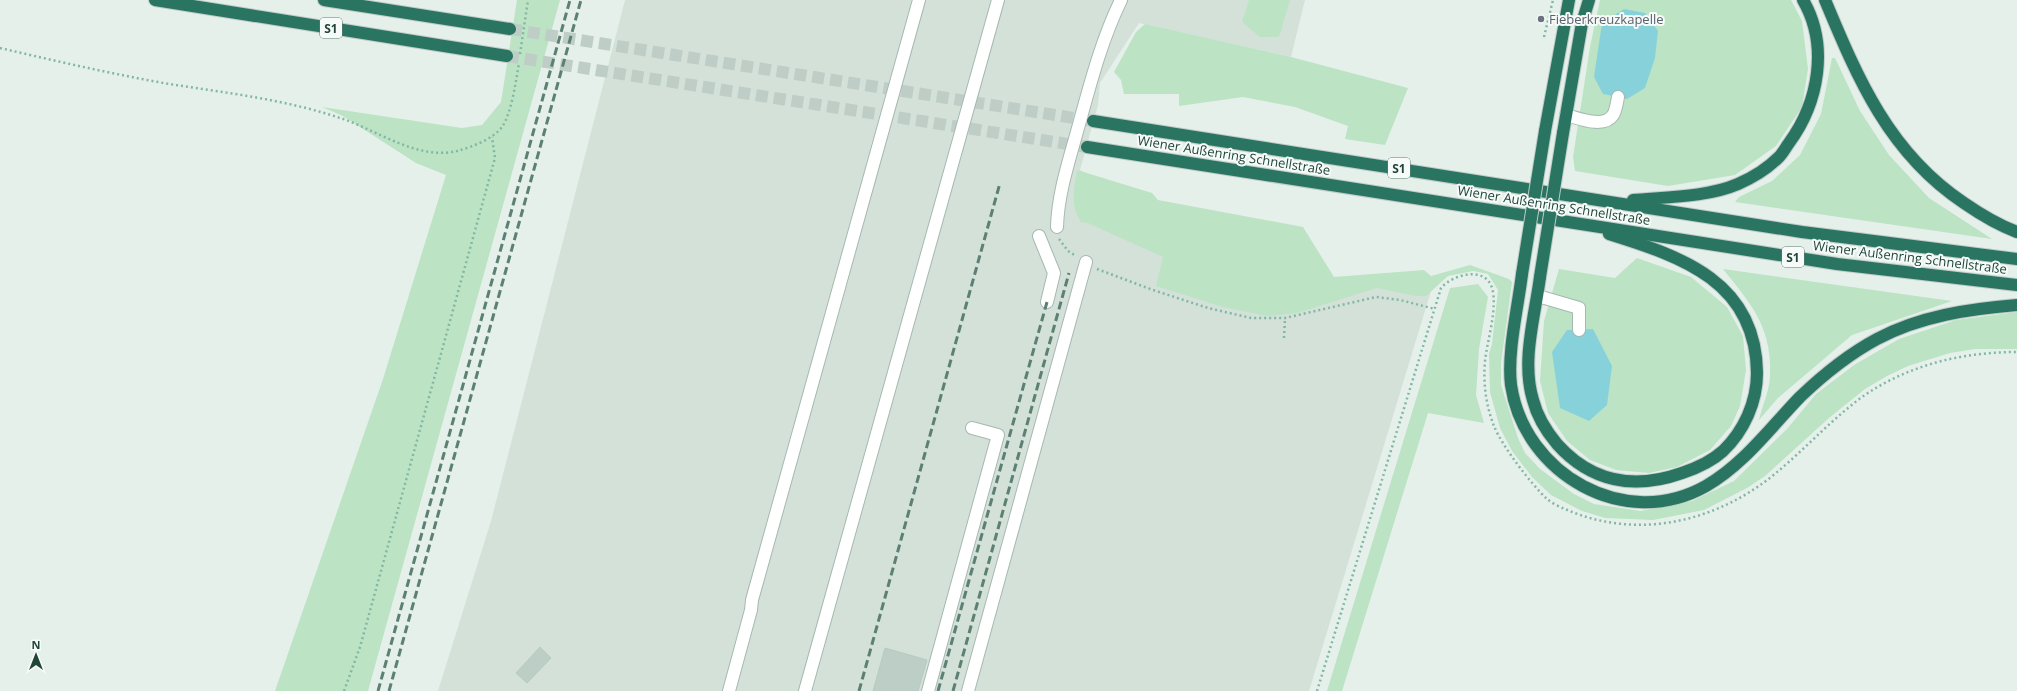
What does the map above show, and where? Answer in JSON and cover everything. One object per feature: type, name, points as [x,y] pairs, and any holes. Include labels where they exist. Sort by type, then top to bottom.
[{"type":"highway","name":"S1","points":[[155,0],[507,56]]},
{"type":"highway","name":"S1","points":[[324,0],[510,29]]},
{"type":"highway","points":[[1569,0],[1545,131],[1522,274],[1511,360],[1511,384],[1523,425],[1548,460],[1564,475],[1586,488],[1611,497],[1635,501],[1660,500],[1685,495],[1706,485],[1744,457],[1800,398],[1835,366],[1877,339],[1916,322],[1966,310],[2017,305]]},
{"type":"highway","points":[[1570,221],[1652,247],[1680,258],[1706,274],[1730,294],[1742,311],[1752,334],[1757,360],[1757,384],[1752,406],[1742,428],[1723,451],[1698,468],[1666,479],[1640,482],[1613,480],[1591,471],[1570,458],[1547,432],[1533,401],[1529,377],[1529,354],[1566,115],[1582,23],[1589,0]]},
{"type":"highway","points":[[1612,202],[1710,191],[1737,184],[1757,173],[1779,157],[1799,129],[1810,104],[1817,81],[1818,49],[1812,19],[1803,0]]},
{"type":"highway","points":[[1825,0],[1866,92],[1883,122],[1902,146],[1923,171],[1948,192],[1979,213],[2017,232]]},
{"type":"highway","name":"Wiener Außenring Schnellstraße","points":[[1093,121],[1802,232],[2017,259]]},
{"type":"highway","name":"Wiener Außenring Schnellstraße","points":[[1087,147],[1570,221],[1837,264],[2017,285]]},
{"type":"lane","points":[[729,691],[752,610],[754,593],[919,0]]},
{"type":"lane","points":[[805,691],[998,0]]},
{"type":"lane","points":[[1057,227],[1060,194],[1088,92],[1104,42],[1121,0]]},
{"type":"lane","points":[[1566,115],[1596,122],[1607,121],[1614,115],[1618,97]]},
{"type":"lane","points":[[1039,236],[1054,274],[1047,302]]},
{"type":"lane","points":[[968,691],[1086,262]]},
{"type":"lane","points":[[1538,296],[1579,308],[1579,330]]},
{"type":"lane","points":[[928,691],[998,435],[972,428]]},
{"type":"path","points":[[0,48],[167,83],[292,104],[348,121],[413,147],[440,154],[459,150],[492,136],[502,126],[516,82],[528,0]]},
{"type":"path","points":[[1544,37],[1553,0]]},
{"type":"path","points":[[344,691],[360,648],[495,158],[492,136]]},
{"type":"path","points":[[1317,691],[1441,288],[1454,278],[1468,274],[1477,275],[1491,284],[1493,291],[1493,310],[1485,362],[1484,384],[1494,427],[1504,444],[1536,486],[1549,500],[1565,509],[1602,521],[1624,525],[1643,525],[1685,520],[1708,514],[1746,496],[1776,473],[1824,428],[1863,397],[1906,372],[1952,358],[1976,354],[2017,352]]},
{"type":"path","points":[[1153,290],[1208,308],[1251,318],[1285,318],[1376,297],[1400,300],[1435,309]]},
{"type":"path","points":[[1284,338],[1285,318]]},
{"type":"shaded area","points":[[625,0],[1305,0],[1291,57],[1139,23],[1100,83],[1098,105],[1080,170],[1221,248],[1228,298],[1364,278],[1432,288],[1309,691],[438,691],[491,521]]},
{"type":"green space","points":[[517,0],[560,0],[368,691],[275,691],[383,379],[446,175],[416,163],[343,116],[322,107],[462,128],[482,125],[501,102]]},
{"type":"green space","points":[[1249,0],[1290,0],[1279,37],[1260,37],[1242,22]]},
{"type":"green space","points":[[1600,0],[1791,0],[1802,21],[1808,69],[1802,107],[1776,146],[1735,175],[1668,186],[1575,171],[1573,157],[1590,47]]},
{"type":"green space","points":[[1145,24],[1291,57],[1408,88],[1385,145],[1345,139],[1348,126],[1295,107],[1243,97],[1179,106],[1179,94],[1124,94],[1121,80],[1114,72],[1136,32]]},
{"type":"green space","points":[[1832,58],[1835,58],[1860,111],[1889,155],[1929,198],[1992,239],[1735,202],[1739,197],[1772,181],[1800,155],[1821,114]]},
{"type":"green space","points":[[1077,170],[1152,193],[1158,200],[1303,227],[1334,277],[1424,270],[1431,276],[1470,265],[1509,279],[1512,282],[1501,363],[1501,385],[1518,438],[1525,453],[1540,469],[1574,494],[1594,504],[1641,511],[1692,501],[1734,481],[1787,429],[1816,394],[1854,365],[1899,339],[1956,320],[2017,312],[2017,349],[1975,349],[1950,353],[1908,366],[1887,376],[1865,389],[1829,418],[1765,476],[1747,488],[1704,510],[1653,520],[1605,518],[1582,511],[1551,495],[1532,477],[1512,451],[1500,428],[1490,392],[1489,354],[1492,344],[1498,290],[1488,274],[1473,271],[1448,276],[1426,296],[1416,296],[1377,288],[1297,313],[1267,316],[1223,307],[1156,286],[1163,257],[1088,223],[1081,222],[1074,203]]},
{"type":"green space","points":[[1637,258],[1691,277],[1727,307],[1743,336],[1746,370],[1740,406],[1731,426],[1710,450],[1677,467],[1649,473],[1616,470],[1590,460],[1567,441],[1548,413],[1540,381],[1544,321],[1559,269],[1615,278]]},
{"type":"green space","points":[[1723,269],[1952,301],[1852,335],[1778,398],[1759,420],[1770,381],[1770,358],[1767,343],[1758,317],[1751,305]]},
{"type":"green space","points":[[1478,284],[1488,297],[1479,349],[1476,395],[1484,423],[1428,413],[1342,691],[1327,691],[1450,288]]},
{"type":"water","points":[[1624,9],[1645,13],[1658,31],[1655,58],[1645,88],[1627,99],[1603,94],[1594,77],[1602,23]]},
{"type":"water","points":[[1593,329],[1612,366],[1607,405],[1589,421],[1560,408],[1552,352],[1567,330]]},
{"type":"building","points":[[540,647],[551,658],[527,683],[516,673]]},
{"type":"building","points":[[885,648],[927,660],[918,691],[873,691]]},
{"type":"tunnel","points":[[510,29],[1093,121]]},
{"type":"tunnel","points":[[507,56],[1087,147]]},
{"type":"railway","points":[[378,691],[570,0]]},
{"type":"railway","points":[[389,691],[581,0]]},
{"type":"railway","points":[[859,691],[1000,183]]},
{"type":"railway","points":[[953,691],[1069,273]]},
{"type":"railway","points":[[938,691],[1047,302]]},
{"type":"place","name":"Fieberkreuzkapelle","points":[[1541,19]]}]
